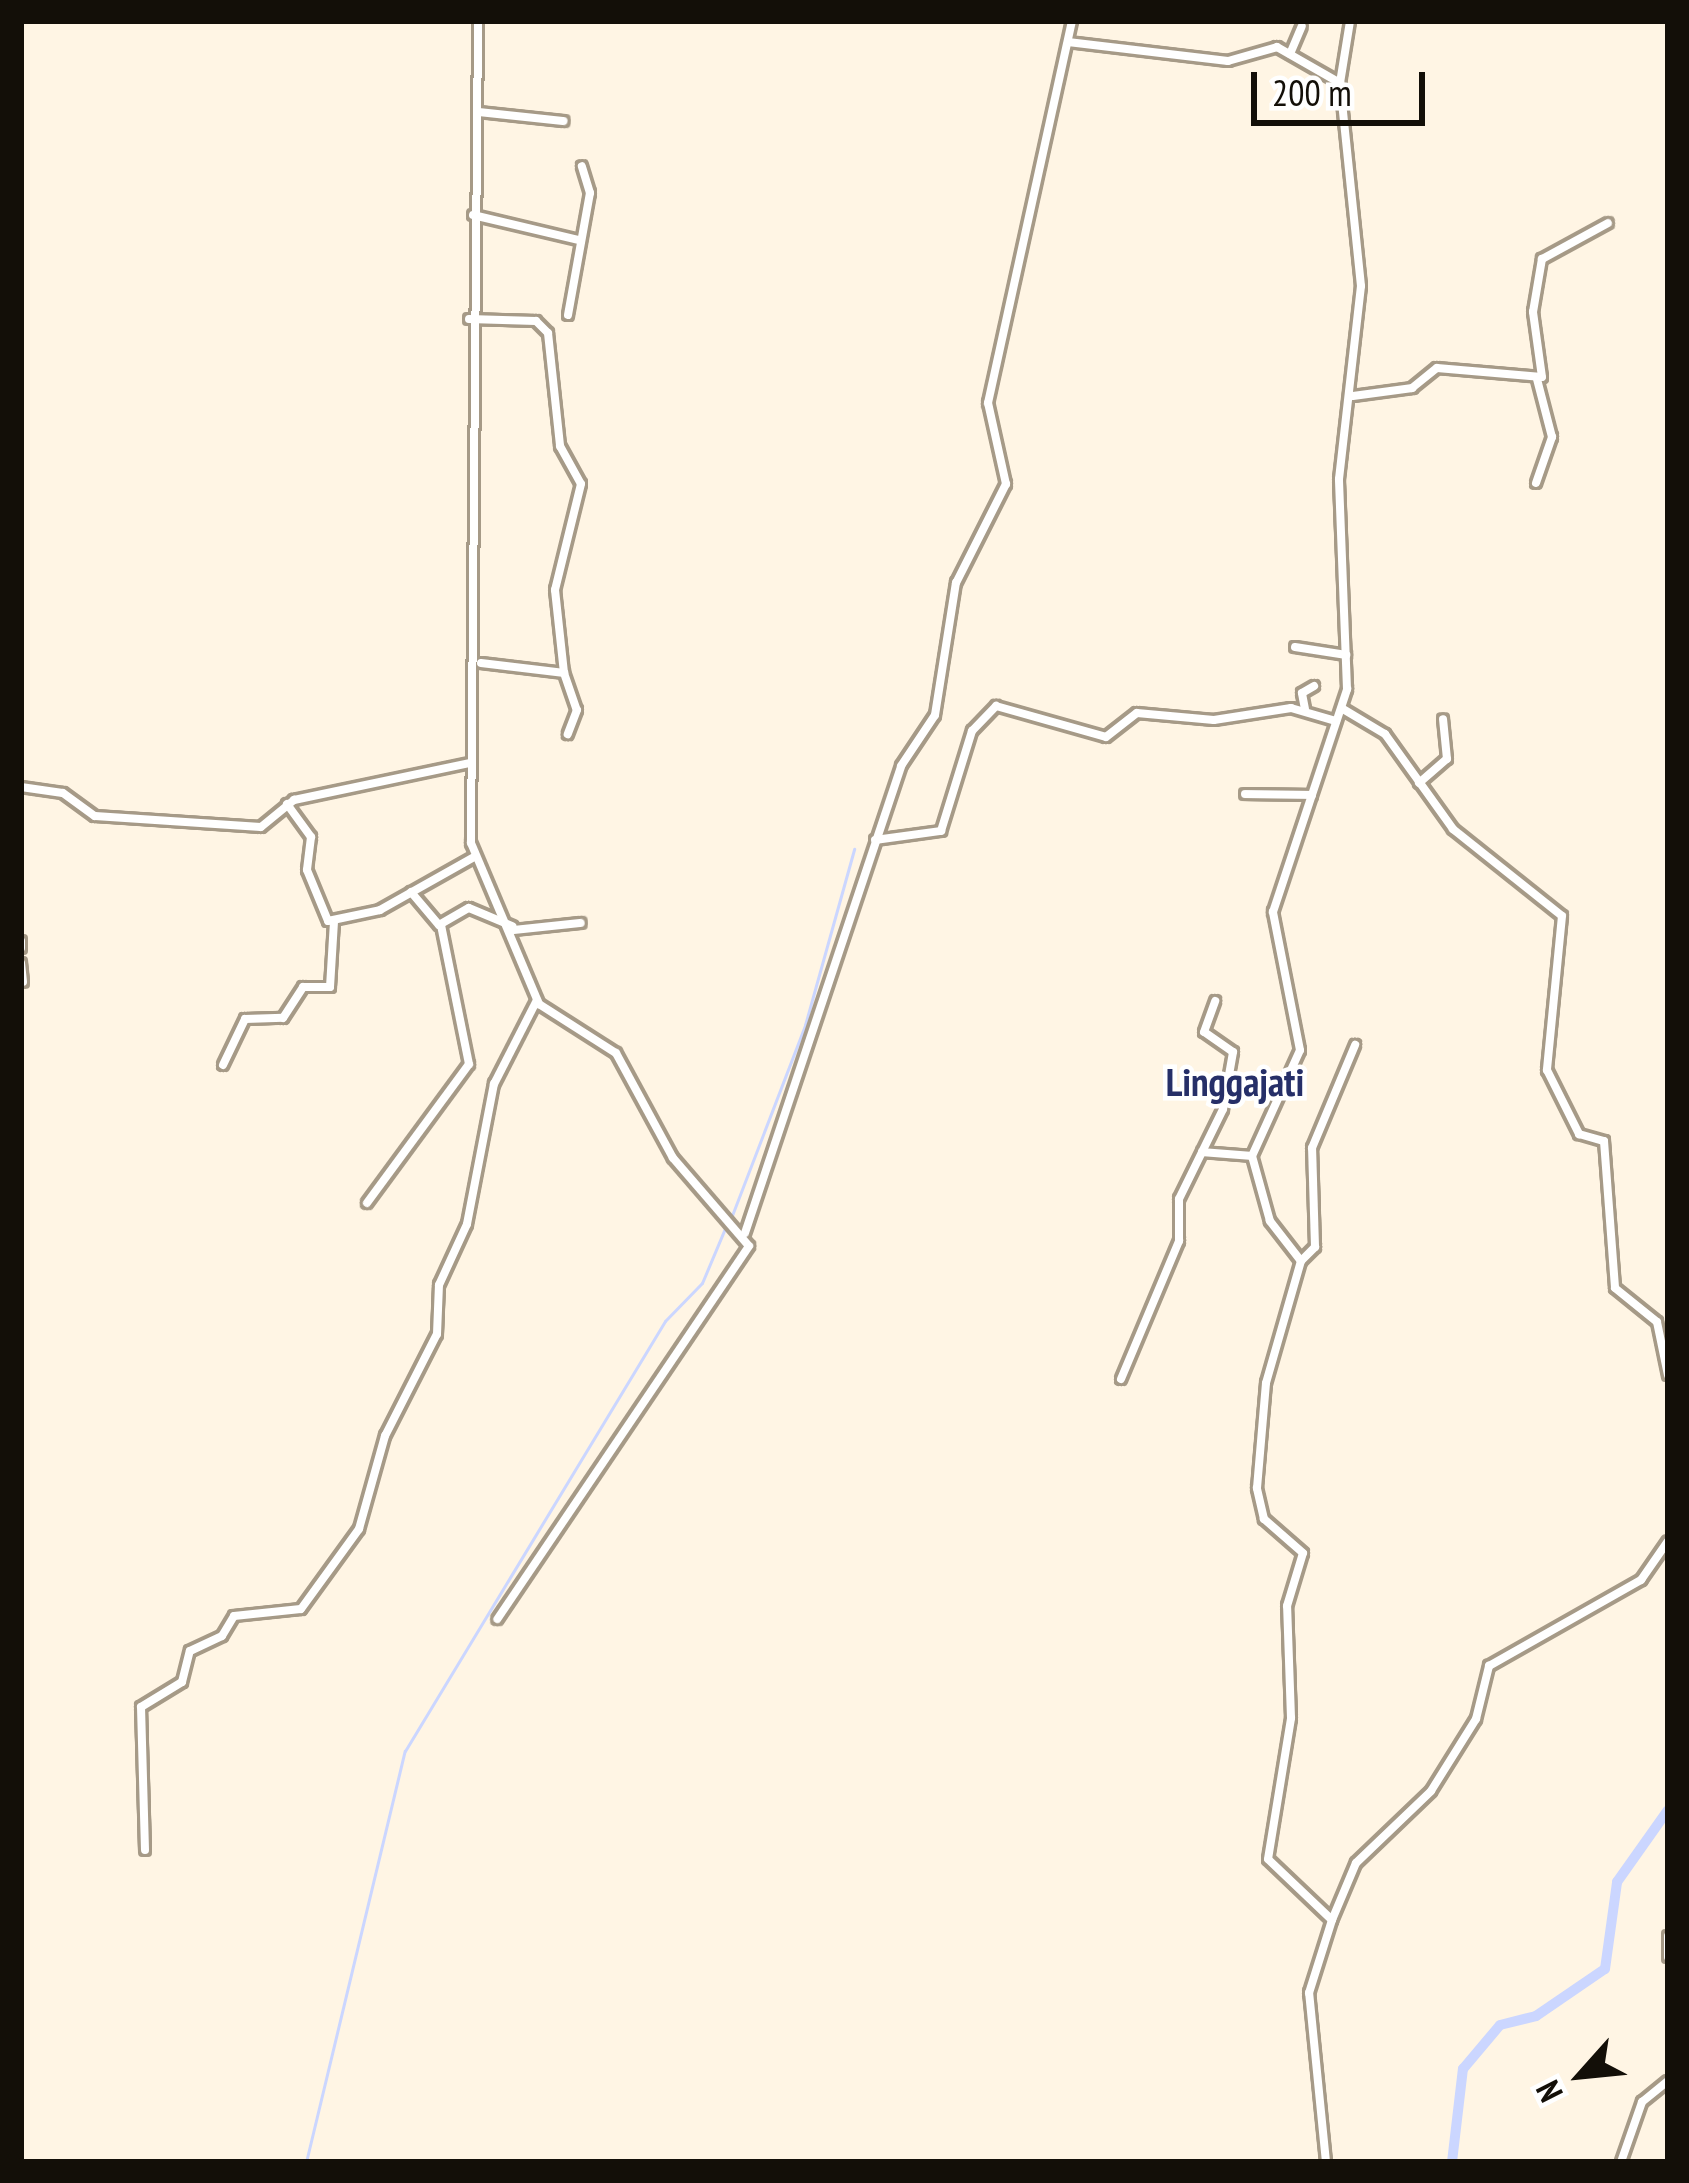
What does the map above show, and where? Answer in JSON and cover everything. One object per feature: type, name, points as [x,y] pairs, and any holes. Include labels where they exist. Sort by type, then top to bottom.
[{"type":"street","points":[[478,21],[466,602],[481,663],[469,764],[474,856],[512,928],[537,1000],[616,1053],[664,1145],[724,1217],[745,1233]]},
{"type":"street","points":[[497,1619],[665,1382],[748,1251],[745,1233],[875,840],[935,715],[956,583],[1006,484],[988,403],[1072,21]]},
{"type":"street","points":[[1300,1261],[1270,1221],[1252,1156],[1298,1060],[1273,912],[1343,709],[1346,655],[1339,478],[1353,396],[1361,286],[1340,83],[1350,21]]},
{"type":"street","points":[[1290,54],[1302,26]]},
{"type":"street","points":[[1068,42],[1228,61],[1277,47],[1340,83]]},
{"type":"street","points":[[478,112],[564,122]]},
{"type":"street","points":[[568,315],[591,187],[582,166]]},
{"type":"street","points":[[473,214],[578,240]]},
{"type":"street","points":[[1536,483],[1552,437],[1537,379],[1542,260],[1608,223]]},
{"type":"street","points":[[469,319],[536,321],[548,333],[560,446],[581,484],[554,590],[564,673],[577,710],[568,734]]},
{"type":"street","points":[[1353,396],[1410,388],[1437,368],[1537,379]]},
{"type":"street","points":[[1295,647],[1346,655]]},
{"type":"street","points":[[481,663],[564,673]]},
{"type":"street","points":[[1305,709],[1302,693],[1314,686]]},
{"type":"street","points":[[875,840],[941,831],[972,731],[995,706],[1106,737],[1137,713],[1214,720],[1305,709],[1336,721]]},
{"type":"street","points":[[1343,709],[1379,728],[1453,829],[1562,916],[1547,1070],[1580,1135],[1604,1141],[1613,1282],[1625,1306],[1657,1322],[1668,1375]]},
{"type":"street","points":[[1419,783],[1448,759],[1443,719]]},
{"type":"street","points":[[21,788],[58,792],[95,816],[261,827],[287,804],[469,764]]},
{"type":"street","points":[[1245,794],[1312,795]]},
{"type":"street","points":[[223,1065],[244,1019],[283,1018],[303,987],[331,987],[334,921],[308,870],[311,837],[287,804]]},
{"type":"street","points":[[334,921],[411,892],[474,856]]},
{"type":"street","points":[[367,1203],[469,1064],[441,925],[411,892]]},
{"type":"street","points":[[441,925],[472,908],[512,928],[580,923]]},
{"type":"street","points":[[21,963],[23,982]]},
{"type":"street","points":[[145,1850],[141,1706],[182,1682],[190,1651],[222,1636],[234,1616],[301,1609],[359,1529],[385,1436],[437,1334],[439,1285],[467,1224],[494,1084],[537,1000]]},
{"type":"street","points":[[1121,1379],[1233,1052],[1204,1032],[1215,1001]]},
{"type":"street","points":[[1332,1920],[1268,1858],[1291,1718],[1287,1606],[1303,1552],[1264,1520],[1258,1465],[1266,1382],[1300,1261],[1315,1247],[1312,1148],[1355,1045]]},
{"type":"street","points":[[1202,1152],[1252,1156]]},
{"type":"street","points":[[1326,2162],[1309,1993],[1358,1859],[1431,1791],[1476,1719],[1489,1666],[1551,1640],[1664,1562],[1668,1541]]},
{"type":"street","points":[[1668,1936],[1668,1957]]},
{"type":"street","points":[[1621,2162],[1642,2102],[1668,2081]]},
{"type":"waterway","points":[[731,1218],[805,1025],[854,849]]},
{"type":"waterway","points":[[306,2162],[405,1751],[665,1321],[702,1283],[726,1226]]},
{"type":"waterway","points":[[1452,2162],[1463,2069],[1500,2025],[1536,2016],[1605,1969],[1617,1882],[1668,1810]]},
{"type":"district","name":"Linggajati","points":[[1235,1082]]}]
